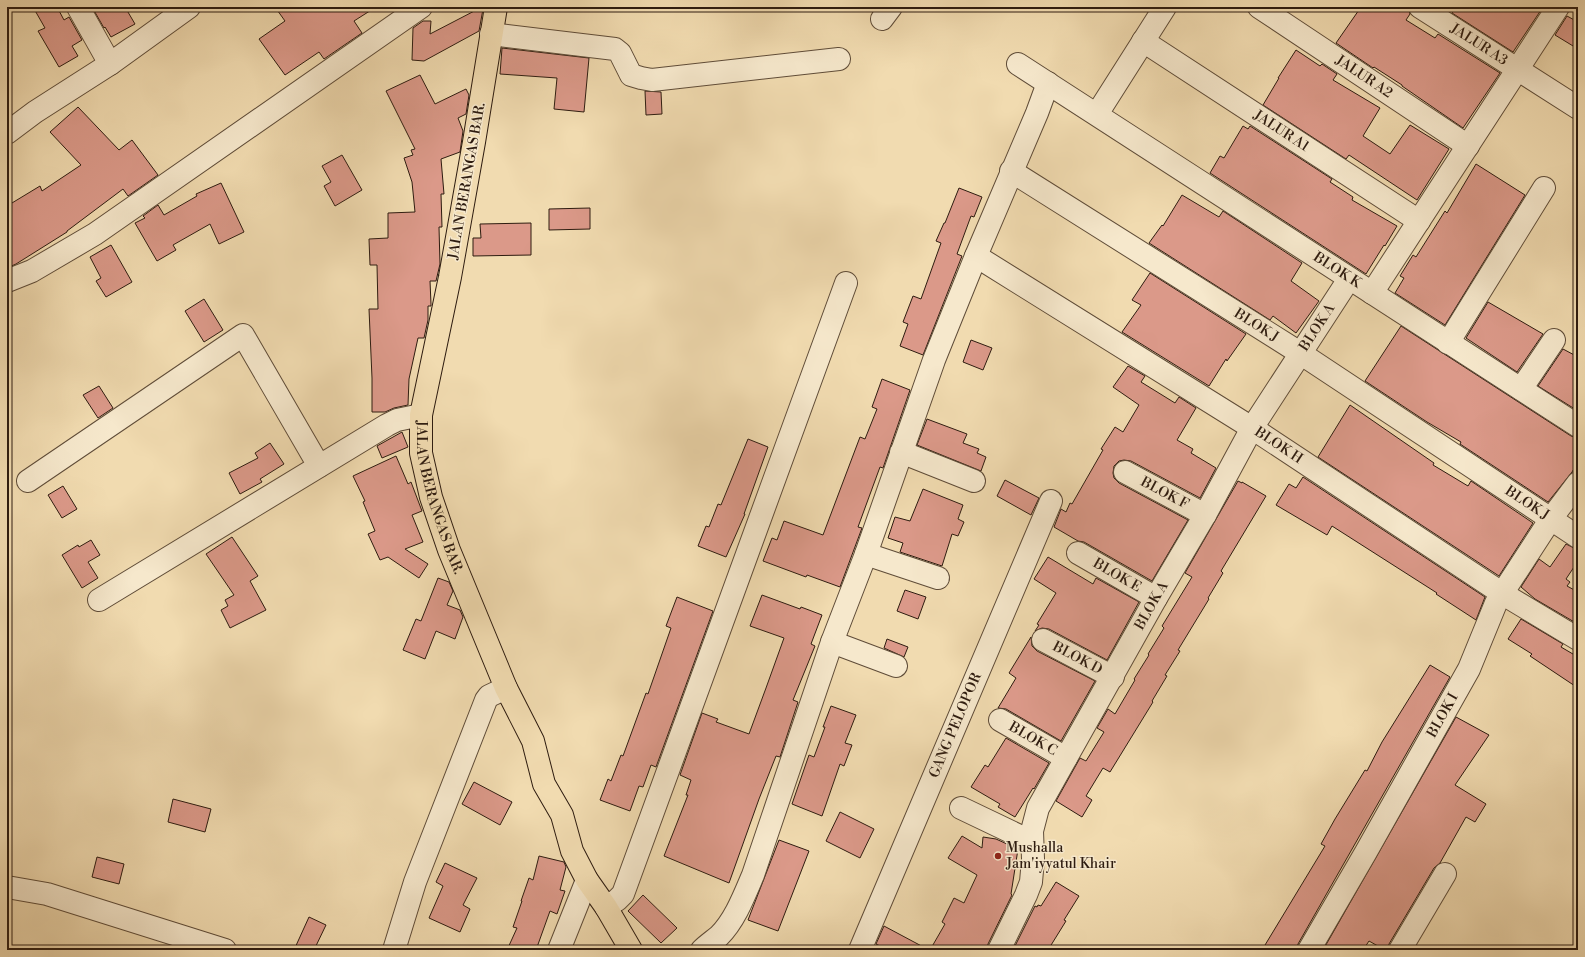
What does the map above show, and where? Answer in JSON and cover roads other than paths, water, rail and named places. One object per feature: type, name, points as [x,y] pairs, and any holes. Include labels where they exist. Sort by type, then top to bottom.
[{"type":"main road","name":"JALAN BERANGAS BAR.","points":[[496,7],[474,142],[452,262],[421,415],[420,452],[431,497],[448,550],[506,688],[533,741],[544,784],[562,815],[572,851],[587,880],[606,907],[631,950]]},
{"type":"street","points":[[78,7],[110,64]]},
{"type":"street","points":[[7,133],[35,112],[110,64],[188,7]]},
{"type":"street","points":[[7,281],[32,271],[95,234],[421,7]]},
{"type":"street","points":[[1097,114],[1165,7]]},
{"type":"street","name":"JALUR A2","points":[[1260,7],[1468,146]]},
{"type":"street","name":"JALUR A3","points":[[1420,7],[1578,108]]},
{"type":"street","points":[[1372,293],[1558,7]]},
{"type":"street","points":[[491,34],[615,49],[620,53],[631,75],[652,80],[839,59]]},
{"type":"street","name":"JALUR A1","points":[[1143,41],[1419,221]]},
{"type":"street","name":"BLOK K","points":[[1018,64],[1578,426]]},
{"type":"street","points":[[702,950],[719,936],[727,926],[739,907],[753,875],[832,642],[866,554],[934,360],[1048,83]]},
{"type":"street","name":"BLOK J","points":[[1011,171],[1300,353],[1550,520],[1578,537]]},
{"type":"street","points":[[1448,343],[1544,188]]},
{"type":"street","name":"BLOK H","points":[[976,256],[1252,428],[1503,594],[1578,639]]},
{"type":"street","name":"BLOK A","points":[[1000,950],[1031,882],[1033,859],[1032,831],[1038,808],[1113,677],[1156,598],[1205,515],[1252,428],[1349,279]]},
{"type":"street","points":[[606,907],[620,898],[623,894],[846,283]]},
{"type":"street","points":[[28,481],[243,335],[318,466]]},
{"type":"street","points":[[1521,389],[1554,340]]},
{"type":"street","points":[[99,600],[386,425],[397,420],[421,415]]},
{"type":"street","points":[[901,452],[974,481]]},
{"type":"street","name":"BLOK F","points":[[1125,472],[1205,515]]},
{"type":"street","name":"BLOK I","points":[[1309,950],[1469,669],[1496,604],[1550,520],[1578,483]]},
{"type":"street","name":"GANG PELOPOR","points":[[860,950],[1051,501]]},
{"type":"street","name":"BLOK E","points":[[1078,553],[1156,598]]},
{"type":"street","points":[[866,554],[938,578]]},
{"type":"street","name":"BLOK D","points":[[1043,640],[1113,677]]},
{"type":"street","points":[[832,642],[896,666]]},
{"type":"street","points":[[394,950],[414,882],[486,700],[489,696],[506,688]]},
{"type":"street","name":"BLOK C","points":[[1000,720],[1066,758]]},
{"type":"street","points":[[961,808],[1032,842]]},
{"type":"street","points":[[1400,950],[1445,874]]},
{"type":"street","points":[[559,950],[587,880]]},
{"type":"street","points":[[7,887],[47,894],[225,950]]},
{"type":"place","name":"Mushalla Jam'iyyatul Khair","points":[[998,856]]}]
